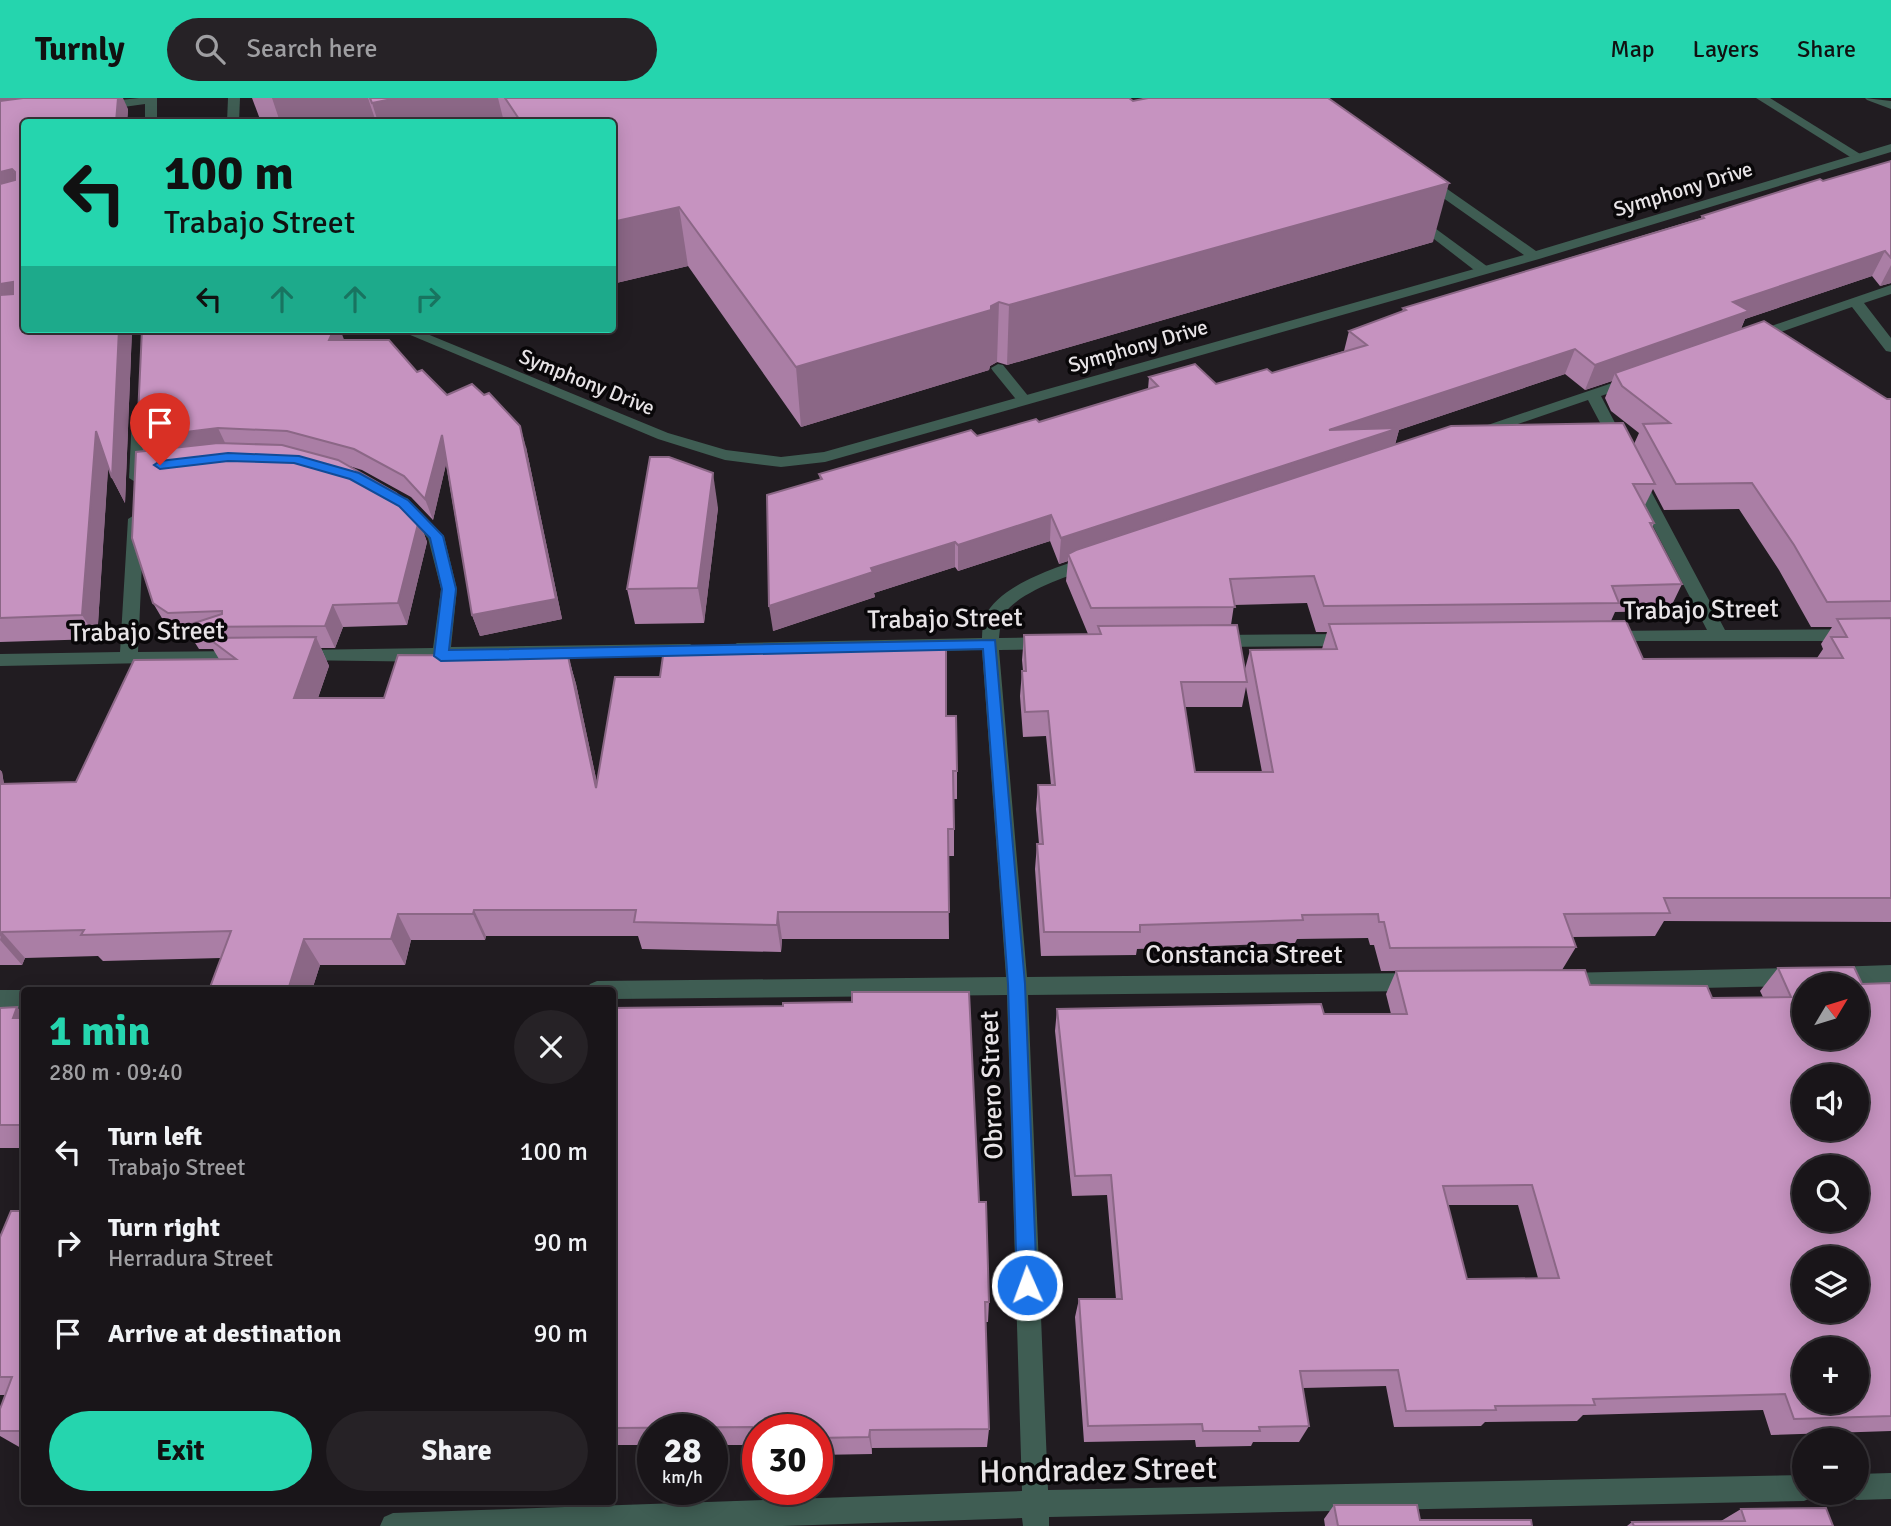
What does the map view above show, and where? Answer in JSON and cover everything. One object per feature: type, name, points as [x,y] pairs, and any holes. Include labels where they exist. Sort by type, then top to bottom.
[{"type":"street","points":[[233,119],[234,98]]},
{"type":"street","points":[[1762,98],[1859,157]]},
{"type":"street","points":[[1871,98],[1891,105]]},
{"type":"street","points":[[82,108],[151,99],[151,119]]},
{"type":"street","name":"Symphony Drive","points":[[413,333],[663,436],[725,455],[781,462],[825,457],[1534,256],[1891,148]]},
{"type":"street","points":[[1413,170],[1534,256]]},
{"type":"street","points":[[1408,213],[1483,270]]},
{"type":"street","points":[[1737,343],[1891,289]]},
{"type":"street","points":[[1855,301],[1891,348]]},
{"type":"street","points":[[998,368],[1024,400]]},
{"type":"street","points":[[1461,439],[1645,376]]},
{"type":"street","points":[[1592,395],[1719,636]]},
{"type":"street","points":[[129,657],[136,502],[144,467],[140,398]]},
{"type":"street","points":[[384,492],[404,503],[436,536],[449,589],[441,656]]},
{"type":"street","points":[[990,644],[995,614],[1006,602],[1067,570],[1106,557]]},
{"type":"street","name":"Trabajo Street","points":[[1595,637],[1891,635]]},
{"type":"street","points":[[1196,641],[1375,639]]},
{"type":"street","name":"Trabajo Street","points":[[0,660],[441,656],[1072,643]]},
{"type":"street","name":"Obrero Street","points":[[990,644],[1017,984],[1036,1515]]},
{"type":"street","points":[[1538,982],[1891,974]]},
{"type":"street","name":"Constancia Street","points":[[616,990],[1442,982]]},
{"type":"street","points":[[0,999],[21,999]]},
{"type":"street","points":[[1869,1487],[1891,1486]]},
{"type":"street","name":"Hondradez Street","points":[[393,1526],[1036,1515],[1792,1488]]},
{"type":"building","points":[[23,98],[118,98],[116,119],[21,119],[21,333],[119,333],[112,478],[96,431],[82,615],[0,618],[0,295],[13,294],[13,282],[0,284],[0,184],[15,180],[15,172],[12,169],[0,172],[0,101]]},
{"type":"building","points":[[370,98],[397,98],[372,103]]},
{"type":"building","points":[[505,98],[1129,98],[1133,101],[1148,98],[1328,98],[1449,183],[1009,305],[999,302],[991,306],[991,310],[796,367],[679,207],[616,221],[616,119],[519,119]]},
{"type":"building","points":[[1891,161],[1891,258],[1885,251],[1733,302],[1749,311],[1595,365],[1575,349],[1329,430],[1399,428],[1061,538],[1051,515],[958,545],[955,542],[871,568],[873,572],[769,606],[767,495],[822,479],[819,474],[971,430],[977,436],[1036,419],[1039,422],[1158,386],[1149,377],[1195,364],[1216,384],[1267,369],[1272,373],[1367,345],[1349,331],[1406,310],[1403,308],[1704,218],[1702,216],[1820,179],[1823,181]]},
{"type":"building","points":[[1764,321],[1891,399],[1891,601],[1827,602],[1794,545],[1752,483],[1676,484],[1643,424],[1670,423],[1622,386],[1615,373]]},
{"type":"building","points":[[142,333],[332,333],[329,340],[389,340],[417,372],[422,370],[447,395],[472,384],[484,395],[489,393],[520,426],[556,599],[472,615],[442,435],[425,499],[404,476],[354,449],[287,431],[218,428],[137,438]]},
{"type":"building","points":[[1623,423],[1655,484],[1633,484],[1682,584],[1612,586],[1619,603],[1324,606],[1314,576],[1230,579],[1235,607],[1091,608],[1068,554],[1451,426]]},
{"type":"building","points":[[218,443],[282,445],[338,460],[396,493],[410,506],[419,520],[398,603],[333,605],[325,626],[187,627],[185,626],[222,614],[222,611],[168,613],[153,603],[132,538],[136,452]]},
{"type":"building","points":[[650,457],[669,457],[713,473],[698,588],[627,589]]},
{"type":"building","points":[[1891,618],[1891,898],[1664,898],[1670,913],[1564,914],[1576,947],[1390,948],[1384,922],[1379,922],[1378,914],[1302,915],[1303,920],[1140,925],[1140,932],[1044,932],[1037,844],[1043,844],[1038,785],[1055,785],[1048,711],[1025,712],[1022,671],[1026,671],[1024,635],[1101,634],[1098,626],[1237,625],[1247,682],[1181,682],[1195,772],[1273,772],[1250,650],[1337,649],[1329,624],[1626,621],[1643,659],[1843,658],[1831,637],[1847,637],[1837,619]]},
{"type":"building","points":[[316,637],[294,698],[384,698],[398,655],[568,656],[596,788],[615,677],[660,677],[664,649],[946,649],[946,716],[956,716],[957,771],[953,771],[954,829],[948,829],[949,912],[778,912],[777,925],[634,922],[636,910],[474,910],[473,914],[398,914],[391,939],[304,939],[289,987],[210,987],[231,931],[81,935],[84,930],[2,932],[0,936],[0,784],[76,782],[134,660],[236,659],[208,638]]},
{"type":"building","points":[[1854,967],[1857,973],[1792,973],[1792,1050],[1869,1050],[1869,984],[1891,983],[1891,1416],[1794,1419],[1792,1414],[1869,1414],[1869,1337],[1792,1337],[1792,1413],[1785,1394],[1593,1399],[1595,1405],[1495,1406],[1496,1410],[1406,1411],[1398,1370],[1300,1371],[1309,1426],[1259,1427],[1260,1431],[1203,1431],[1202,1424],[1088,1426],[1079,1299],[1122,1299],[1111,1175],[1075,1176],[1057,1009],[1321,1004],[1324,1014],[1407,1014],[1396,971],[1585,970],[1590,985],[1707,986],[1712,998],[1791,997],[1778,968]],"holes":[[[1532,1185],[1559,1278],[1467,1279],[1443,1186]]]},
{"type":"building","points":[[852,992],[969,992],[979,1202],[986,1202],[989,1302],[985,1302],[989,1429],[870,1430],[869,1437],[833,1438],[833,1414],[742,1414],[742,1427],[728,1427],[728,1414],[637,1414],[637,1428],[616,1428],[616,1008],[783,1006],[783,1003],[852,1002]]},
{"type":"building","points":[[17,1007],[13,1018],[21,1018],[21,1125],[0,1125],[0,1008]]},
{"type":"building","points":[[11,1211],[21,1211],[21,1431],[0,1431],[0,1409],[12,1377],[0,1377],[0,1237]]},
{"type":"building","points":[[1334,1505],[1417,1505],[1420,1520],[1531,1520],[1532,1526],[1338,1526]]},
{"type":"building","points":[[1826,1508],[1833,1526],[1634,1526],[1632,1522],[1745,1521],[1741,1509]]},
{"type":"route","points":[[160,465],[228,457],[295,459],[355,476],[404,503],[436,536],[449,589],[441,656],[990,644],[1017,984],[1027,1285]]}]
